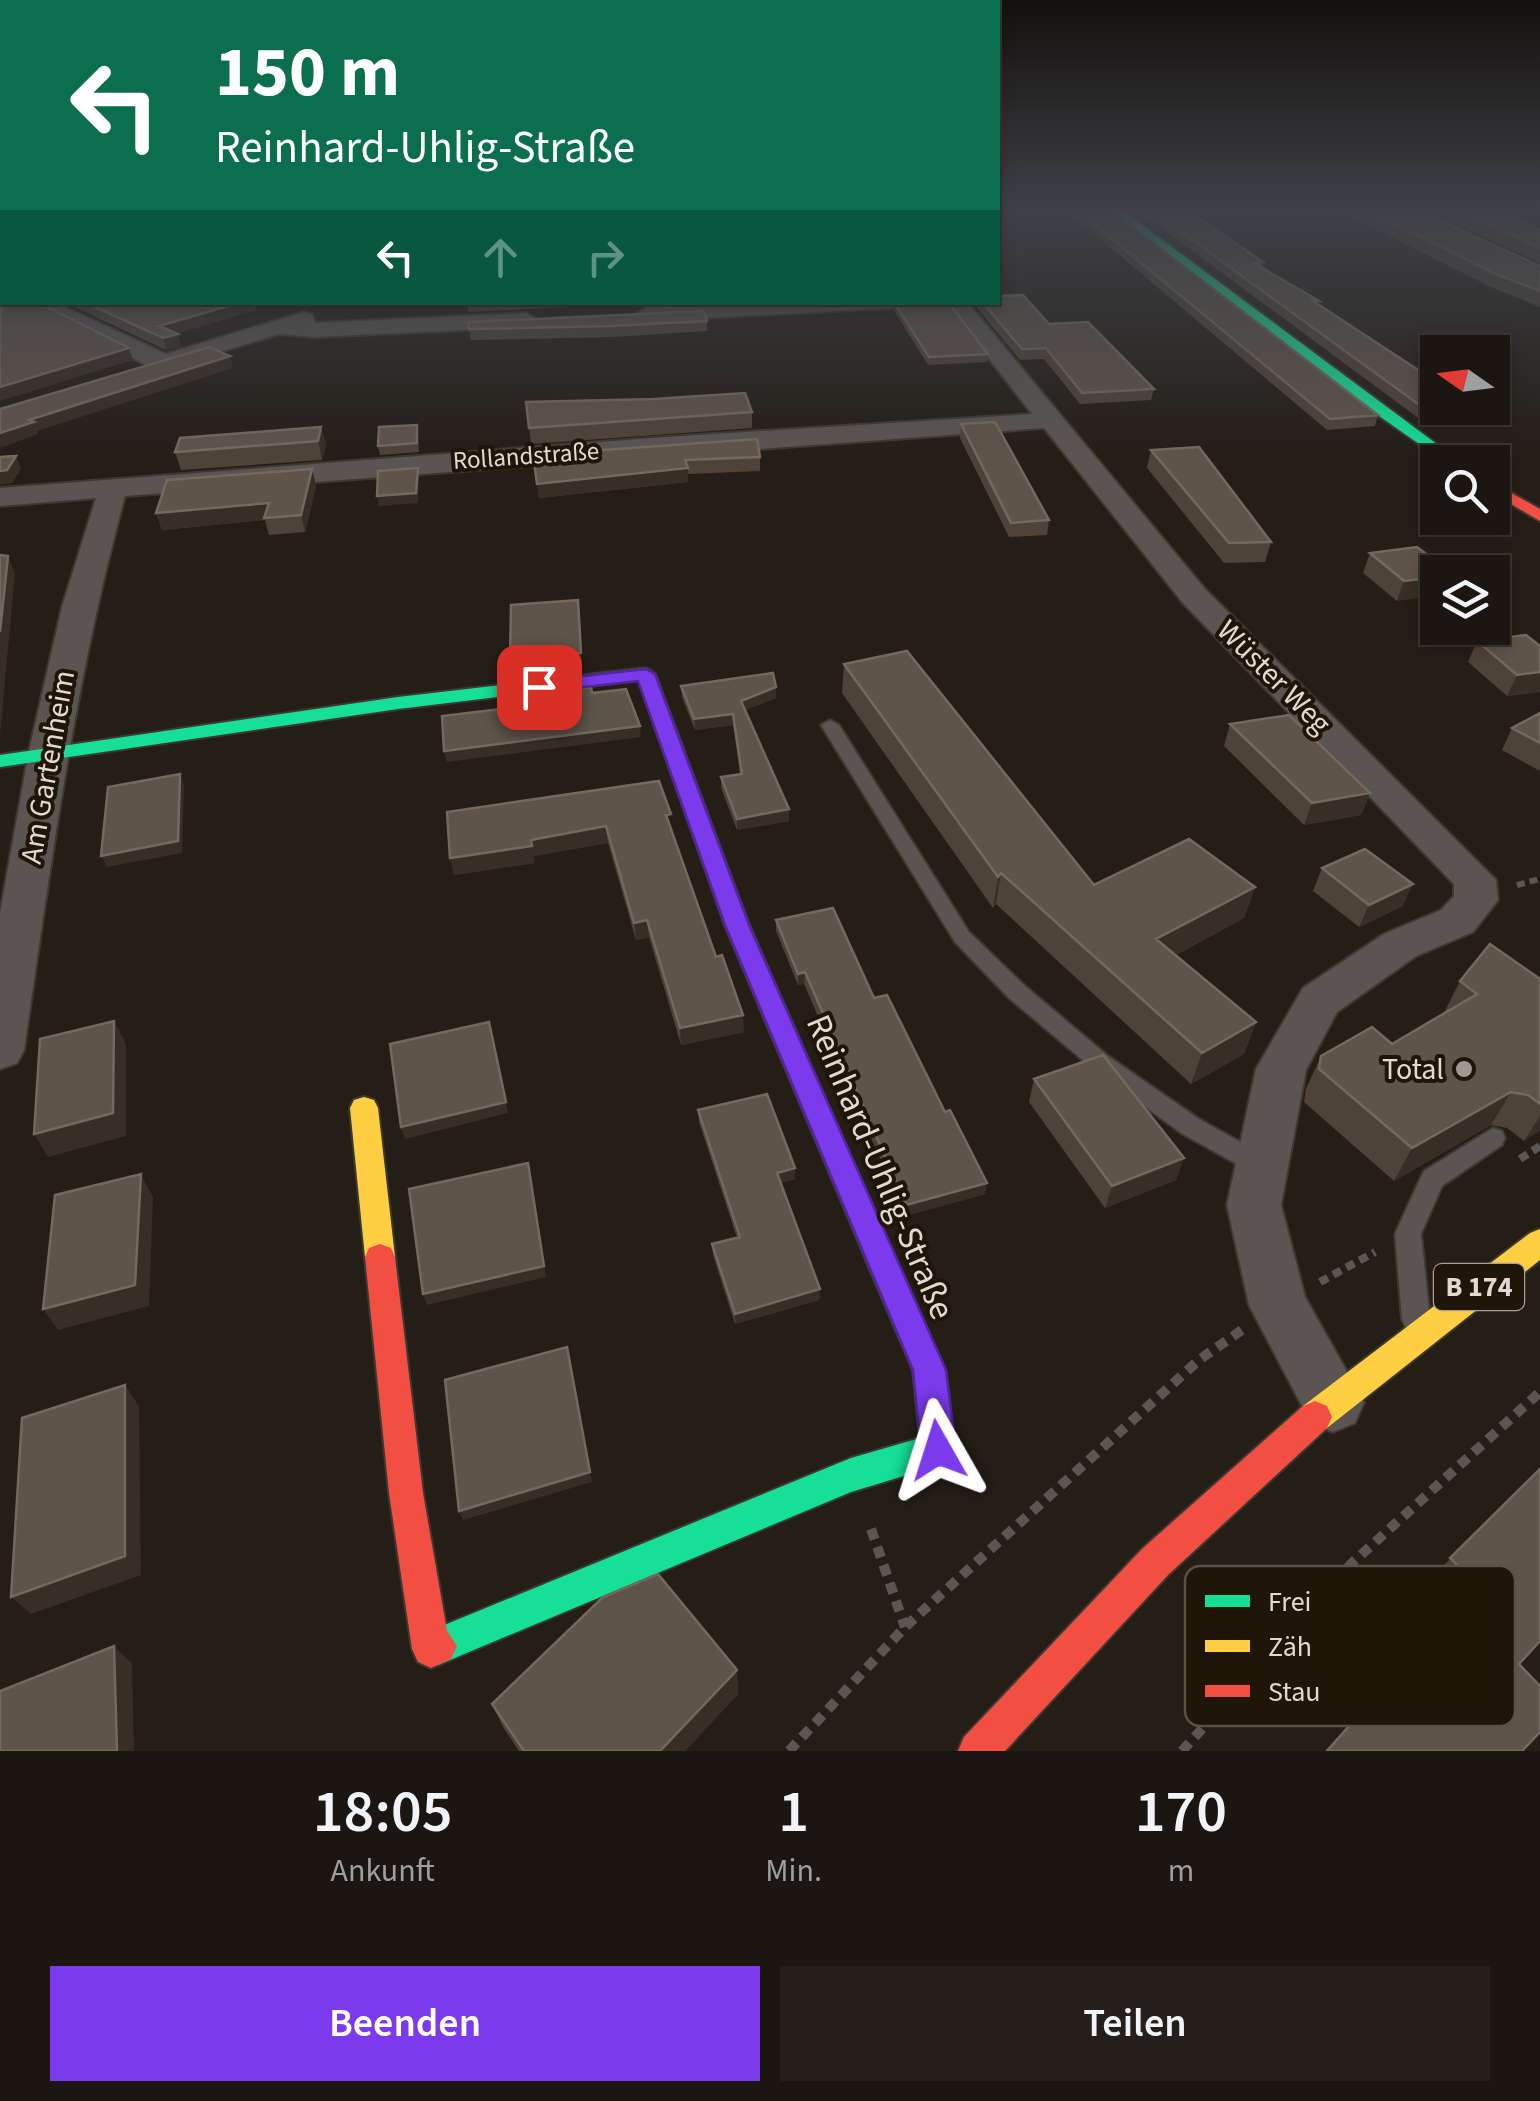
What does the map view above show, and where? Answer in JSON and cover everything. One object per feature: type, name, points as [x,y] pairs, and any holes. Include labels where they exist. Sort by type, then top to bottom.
[{"type":"street","points":[[1222,292],[1430,445]]},
{"type":"street","points":[[42,305],[164,362]]},
{"type":"street","points":[[127,374],[347,305]]},
{"type":"street","points":[[619,315],[830,305]]},
{"type":"street","name":"Wüster Weg","points":[[957,305],[1194,596],[1475,880],[1476,900],[1457,920],[1400,945],[1320,1000],[1281,1069],[1262,1166]]},
{"type":"street","points":[[277,327],[315,330],[540,320]]},
{"type":"street","name":"Rollandstraße","points":[[0,497],[666,445],[1052,420]]},
{"type":"street","name":"Am Gartenheim","points":[[0,1050],[48,752],[78,606],[112,488]]},
{"type":"street","points":[[1510,497],[1540,516]]},
{"type":"street","name":"Reinhard-Uhlig-Straße","points":[[0,761],[646,674],[737,925],[930,1370],[938,1450],[852,1474],[431,1648],[406,1493],[364,1108]]},
{"type":"street","points":[[1262,1166],[1254,1205],[1278,1305],[1333,1402]]},
{"type":"street","name":"B 174","points":[[978,1751],[1182,1536],[1417,1332],[1540,1242]]},
{"type":"lane","points":[[830,726],[962,937],[1017,992],[1100,1062],[1190,1126],[1262,1166]]},
{"type":"lane","points":[[1417,1332],[1408,1234],[1433,1179],[1493,1138]]},
{"type":"path","points":[[1507,1168],[1540,1146]]},
{"type":"path","points":[[789,1751],[906,1627],[1199,1360],[1278,1305],[1408,1234]]},
{"type":"path","points":[[1349,1566],[1540,1392]]},
{"type":"path","points":[[852,1474],[906,1627]]},
{"type":"path","points":[[1182,1751],[1205,1726]]},
{"type":"building","points":[[1176,292],[1217,292],[1378,415],[1330,419]]},
{"type":"building","points":[[1263,292],[1303,292],[1319,301],[1313,301],[1420,371],[1420,405]]},
{"type":"building","points":[[1023,295],[1049,324],[1088,322],[1154,389],[1082,393],[1046,348],[1022,349],[985,305],[1000,305],[1000,296]]},
{"type":"building","points":[[0,305],[43,305],[129,348],[0,387]]},
{"type":"building","points":[[91,305],[232,305],[159,326],[178,334],[163,338]]},
{"type":"building","points":[[896,305],[950,305],[988,354],[929,357]]},
{"type":"building","points":[[704,311],[707,321],[611,326],[469,329],[468,322]]},
{"type":"building","points":[[209,347],[230,356],[29,420],[34,422],[0,433],[0,409]]},
{"type":"building","points":[[745,393],[752,412],[529,428],[526,402],[654,399]]},
{"type":"building","points":[[995,422],[1049,520],[1011,523],[961,424]]},
{"type":"building","points":[[417,425],[417,443],[378,446],[379,427]]},
{"type":"building","points":[[321,427],[318,441],[175,452],[180,438]]},
{"type":"building","points":[[757,439],[760,457],[685,460],[688,468],[537,484],[533,455]]},
{"type":"building","points":[[1199,447],[1271,542],[1229,543],[1151,450]]},
{"type":"building","points":[[16,456],[7,470],[0,471],[0,457]]},
{"type":"building","points":[[418,468],[416,493],[377,496],[378,471]]},
{"type":"building","points":[[312,469],[301,515],[264,518],[269,503],[156,513],[167,480]]},
{"type":"building","points":[[1417,547],[1428,555],[1420,555],[1420,579],[1404,581],[1370,553]]},
{"type":"building","points":[[0,555],[8,556],[0,632]]},
{"type":"building","points":[[578,600],[581,653],[510,661],[511,605]]},
{"type":"building","points":[[1526,635],[1540,646],[1540,672],[1517,675],[1482,645],[1510,645],[1510,637]]},
{"type":"building","points":[[907,651],[1094,885],[1189,839],[1255,887],[1156,939],[1256,1022],[1202,1053],[1001,873],[998,877],[844,664]]},
{"type":"building","points":[[773,673],[776,687],[741,701],[789,809],[737,819],[721,777],[742,774],[733,714],[694,719],[681,686]]},
{"type":"building","points":[[591,687],[592,693],[626,689],[640,726],[444,751],[442,716],[509,708],[509,697]]},
{"type":"building","points":[[1540,713],[1540,743],[1512,728]]},
{"type":"building","points":[[1289,715],[1370,793],[1312,803],[1230,724]]},
{"type":"building","points":[[180,774],[178,841],[101,856],[108,787]]},
{"type":"building","points":[[659,781],[671,814],[666,815],[716,957],[722,955],[743,1015],[680,1028],[647,920],[634,923],[606,826],[531,840],[532,846],[450,858],[447,812]]},
{"type":"building","points":[[1365,849],[1413,884],[1369,905],[1322,868]]},
{"type":"building","points":[[833,908],[874,998],[887,995],[945,1112],[950,1110],[987,1183],[906,1205],[805,972],[798,974],[776,920]]},
{"type":"building","name":"Total","points":[[1490,944],[1540,979],[1540,1104],[1528,1095],[1511,1092],[1412,1148],[1319,1069],[1321,1056],[1372,1027],[1392,1044],[1477,994],[1460,981]]},
{"type":"building","points":[[114,1021],[113,1113],[34,1134],[40,1039]]},
{"type":"building","points":[[489,1022],[506,1102],[401,1127],[390,1044]]},
{"type":"building","points":[[1103,1055],[1184,1158],[1112,1186],[1034,1079]]},
{"type":"building","points":[[767,1094],[795,1168],[777,1173],[820,1289],[735,1314],[712,1244],[740,1237],[698,1110]]},
{"type":"building","points":[[528,1163],[544,1266],[423,1294],[409,1189]]},
{"type":"building","points":[[141,1174],[135,1285],[43,1309],[55,1195]]},
{"type":"building","points":[[567,1347],[590,1472],[459,1511],[445,1380]]},
{"type":"building","points":[[125,1385],[125,1556],[11,1597],[22,1418]]},
{"type":"building","points":[[1540,1469],[1540,1641],[1519,1664],[1540,1686],[1540,1732],[1522,1751],[1327,1751],[1349,1726],[1515,1726],[1515,1566],[1458,1566],[1450,1558]]},
{"type":"building","points":[[658,1574],[737,1670],[660,1751],[524,1751],[492,1704],[603,1597]]},
{"type":"building","points":[[114,1646],[117,1751],[0,1751],[0,1691]]},
{"type":"traffic: fast","points":[[1222,292],[1430,445]]},
{"type":"traffic: fast","points":[[0,761],[398,703],[646,674],[666,730]]},
{"type":"traffic: fast","points":[[438,1646],[851,1475],[938,1450],[929,1370],[881,1260]]},
{"type":"traffic: slow","points":[[364,1108],[380,1257]]},
{"type":"traffic: slow","points":[[1315,1417],[1540,1242]]},
{"type":"traffic: jam","points":[[1510,497],[1540,516]]},
{"type":"traffic: jam","points":[[666,730],[737,925],[881,1260]]},
{"type":"traffic: jam","points":[[380,1257],[406,1493],[431,1649],[438,1646]]},
{"type":"traffic: jam","points":[[978,1751],[1155,1562],[1315,1417]]},
{"type":"place","name":"Total","points":[[1464,1069]]},
{"type":"route","points":[[539,687],[646,674],[737,925],[930,1370],[938,1450]]}]
